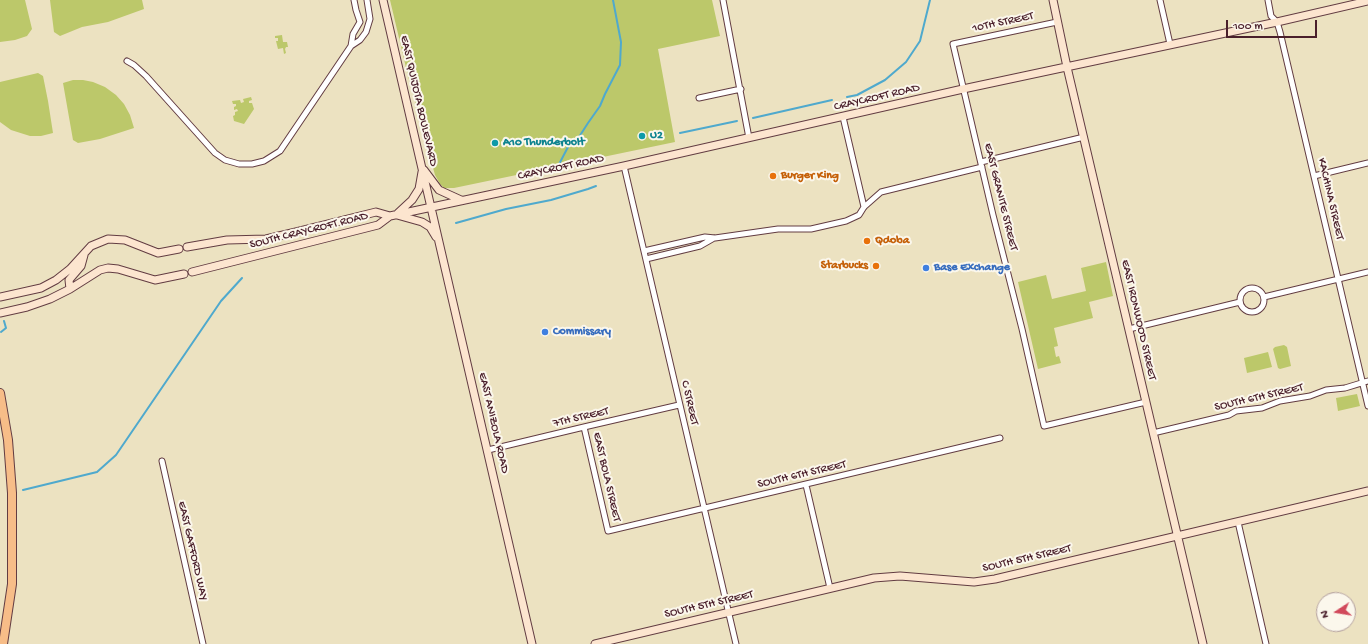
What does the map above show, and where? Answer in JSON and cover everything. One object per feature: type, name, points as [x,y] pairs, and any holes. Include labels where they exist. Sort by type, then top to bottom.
[{"type":"main road","points":[[0,393],[8,440],[12,508],[12,584],[3,644]]},
{"type":"street","points":[[351,46],[353,34],[360,22],[354,0]]},
{"type":"street","points":[[127,61],[146,76],[215,153],[225,160],[239,164],[252,164],[264,161],[280,151],[351,46],[360,40],[366,32],[370,19],[367,0]]},
{"type":"street","name":"EAST QUIJOTA BOULEVARD","points":[[384,0],[431,207]]},
{"type":"street","points":[[723,0],[741,89],[749,138]]},
{"type":"street","name":"EAST IRONWOOD STREET","points":[[1053,0],[1067,67],[1204,644]]},
{"type":"street","points":[[1160,0],[1170,44]]},
{"type":"street","name":"KACHINA STREET","points":[[1268,0],[1271,16],[1277,22],[1280,32],[1342,297],[1365,382],[1368,406]]},
{"type":"street","name":"CRAYCROFT ROAD","points":[[393,215],[624,166],[963,89],[1368,1]]},
{"type":"street","name":"10TH STREET","points":[[953,44],[1057,22]]},
{"type":"street","name":"EAST GRANITE STREET","points":[[953,44],[1044,426],[1146,402]]},
{"type":"street","points":[[699,98],[741,89]]},
{"type":"street","points":[[843,117],[864,207]]},
{"type":"street","points":[[644,251],[705,237],[715,238],[768,230],[811,229],[850,220],[859,215],[864,207],[881,192],[1084,137]]},
{"type":"street","points":[[1314,176],[1368,163]]},
{"type":"street","name":"C STREET","points":[[624,166],[736,644]]},
{"type":"street","points":[[422,168],[439,190],[462,200]]},
{"type":"street","points":[[393,215],[412,200],[419,189],[422,168]]},
{"type":"street","name":"EAST ANIZOLA ROAD","points":[[431,207],[532,644]]},
{"type":"street","name":"SOUTH CRAYCROFT ROAD","points":[[187,247],[227,240],[266,238],[376,212],[393,215]]},
{"type":"street","points":[[393,215],[424,223],[430,227],[440,242]]},
{"type":"street","name":"SOUTH CRAYCROFT ROAD","points":[[192,272],[378,225],[393,215]]},
{"type":"street","points":[[646,259],[700,246],[715,238]]},
{"type":"street","points":[[0,297],[41,288],[56,280],[70,269],[91,246],[100,241],[114,239],[125,240],[158,252],[179,249]]},
{"type":"street","points":[[70,289],[69,280],[81,266],[85,252]]},
{"type":"street","points":[[0,313],[27,307],[50,299],[70,289],[96,272],[108,268],[118,269],[147,279],[155,280],[184,274]]},
{"type":"street","points":[[1264,297],[1368,272]]},
{"type":"street","points":[[1247,288],[1256,288],[1260,290],[1264,297],[1261,308],[1254,312],[1243,309],[1240,302],[1241,294],[1247,288]]},
{"type":"street","points":[[1130,329],[1240,302]]},
{"type":"street","name":"SOUTH 6TH STREET","points":[[1153,433],[1229,415],[1236,411],[1262,408],[1280,401],[1310,396],[1326,390],[1346,388],[1365,382]]},
{"type":"street","name":"7TH STREET","points":[[488,450],[679,405]]},
{"type":"street","name":"EAST BOLA STREET","points":[[584,427],[608,531]]},
{"type":"street","name":"SOUTH 6TH STREET","points":[[608,531],[1000,438]]},
{"type":"street","name":"EAST GAFFORD WAY","points":[[162,462],[203,644]]},
{"type":"street","points":[[806,484],[830,588]]},
{"type":"street","name":"SOUTH 5TH STREET","points":[[595,644],[874,578],[900,576],[974,582],[988,580],[1368,491]]},
{"type":"street","points":[[1238,522],[1266,644]]},
{"type":"green space","points":[[0,0],[25,0],[32,29],[27,36],[15,40],[0,42]]},
{"type":"green space","points":[[50,0],[142,0],[144,9],[108,22],[82,27],[60,36],[54,32]]},
{"type":"green space","points":[[390,0],[712,0],[720,36],[658,49],[675,142],[454,188],[444,188],[435,175],[408,76]]},
{"type":"green space","points":[[282,35],[283,42],[287,42],[288,47],[286,47],[286,53],[284,54],[283,48],[278,49],[276,41],[278,41],[278,38],[275,38],[275,36]]},
{"type":"green space","points":[[38,73],[43,76],[53,133],[41,136],[30,136],[11,130],[0,122],[0,82]]},
{"type":"green space","points":[[73,80],[93,82],[105,87],[116,95],[124,104],[130,115],[134,128],[100,139],[78,143],[73,140],[63,83]]},
{"type":"green space","points":[[251,97],[252,100],[249,101],[249,103],[252,103],[254,109],[244,124],[234,121],[233,116],[235,115],[235,112],[238,111],[237,109],[234,110],[236,104],[233,104],[232,101],[240,100],[241,103],[244,102],[243,99]]},
{"type":"green space","points":[[1106,262],[1113,296],[1089,302],[1093,318],[1054,328],[1058,346],[1054,347],[1056,357],[1059,356],[1061,363],[1038,369],[1018,282],[1046,275],[1052,299],[1086,291],[1081,268]]},
{"type":"green space","points":[[1284,345],[1287,347],[1291,366],[1280,369],[1278,368],[1273,349]]},
{"type":"green space","points":[[1268,352],[1272,367],[1247,373],[1244,358]]},
{"type":"green space","points":[[1357,394],[1360,406],[1338,411],[1336,398]]},
{"type":"waterway","points":[[556,170],[568,147],[579,137],[600,106],[620,65],[621,42],[613,0]]},
{"type":"waterway","points":[[847,97],[857,95],[885,80],[906,62],[920,41],[930,0]]},
{"type":"waterway","points":[[753,118],[832,100]]},
{"type":"waterway","points":[[680,133],[737,121]]},
{"type":"waterway","points":[[456,223],[506,209],[551,200],[596,186]]},
{"type":"waterway","points":[[23,490],[97,472],[116,455],[221,301],[242,278]]},
{"type":"waterway","points":[[1,332],[6,328],[4,321]]},
{"type":"place","name":"U2","points":[[642,136]]},
{"type":"place","name":"A10 Thunderbolt","points":[[495,143]]},
{"type":"place","name":"Burger King","points":[[773,176]]},
{"type":"place","name":"Qdoba","points":[[867,241]]},
{"type":"place","name":"Starbucks","points":[[876,266]]},
{"type":"place","name":"Base Exchange","points":[[926,268]]},
{"type":"place","name":"Commissary","points":[[545,332]]}]
